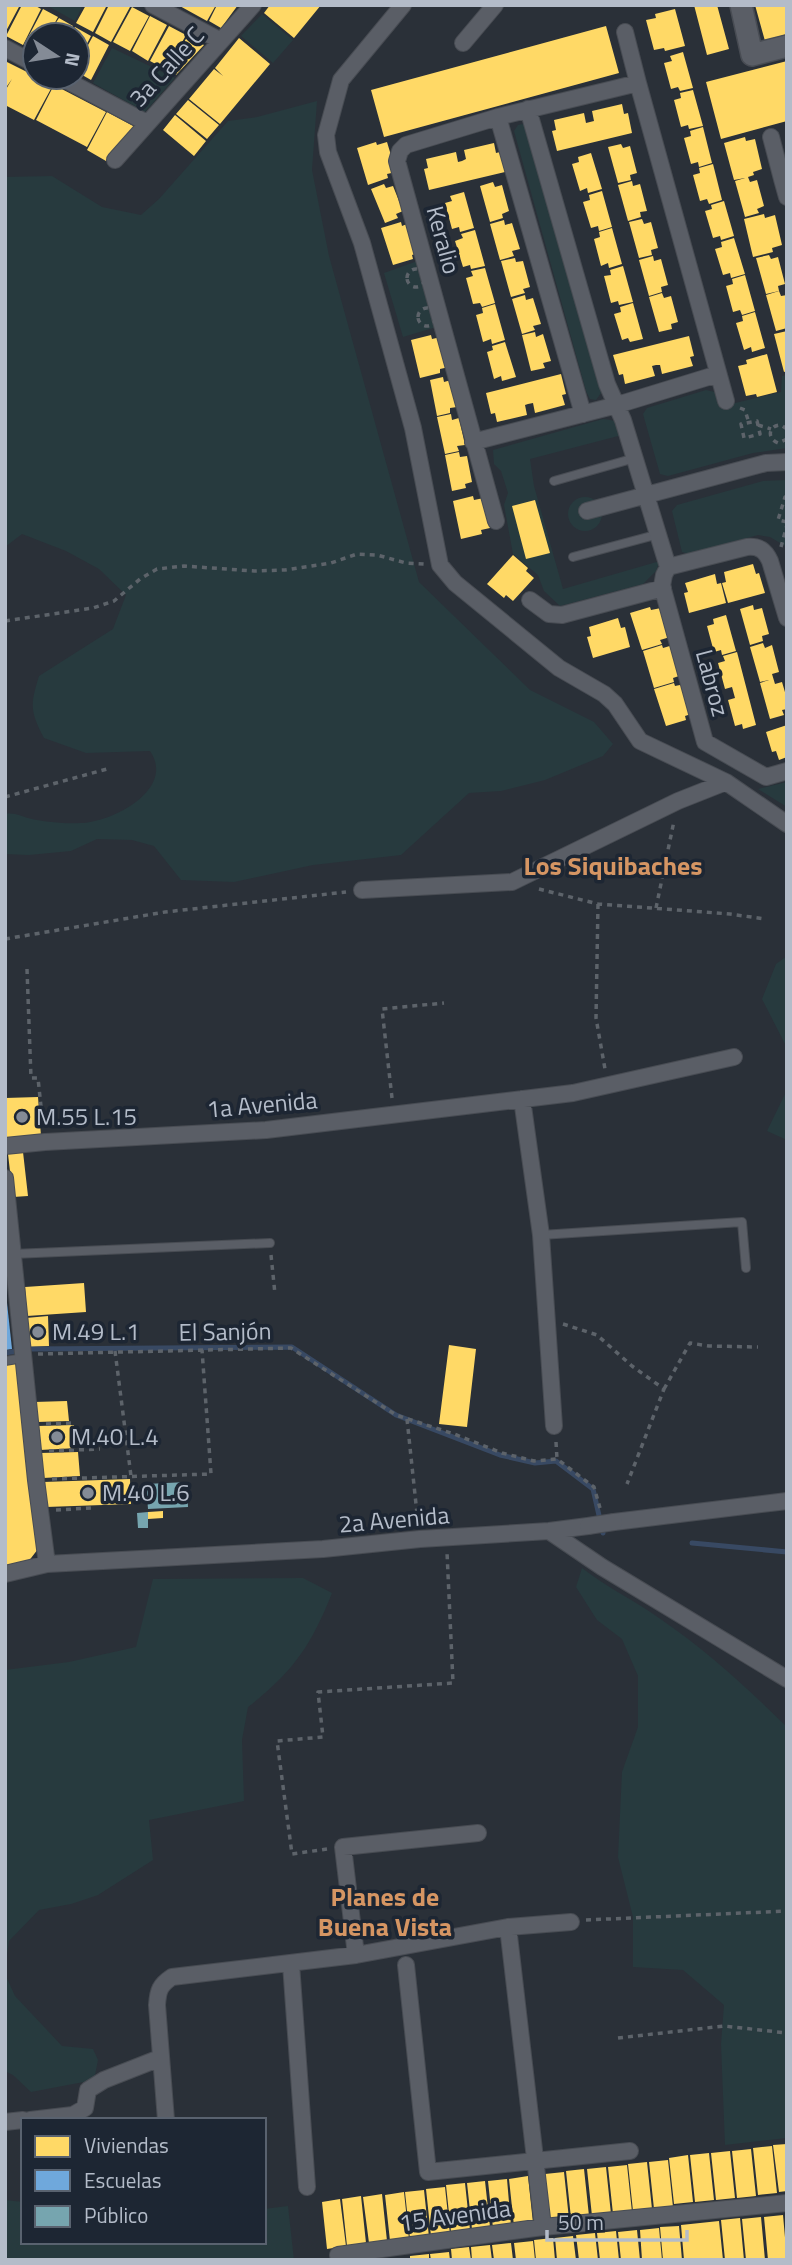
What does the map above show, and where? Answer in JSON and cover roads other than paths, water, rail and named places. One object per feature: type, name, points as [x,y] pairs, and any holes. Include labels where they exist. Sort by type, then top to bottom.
[{"type":"street","points":[[153,5],[221,41]]},
{"type":"street","name":"3a Calle C","points":[[116,160],[253,5]]},
{"type":"street","points":[[403,5],[341,80],[326,135],[328,152],[362,243],[413,428],[440,565],[455,583],[559,668],[604,694],[615,704],[640,741],[726,782],[787,824]]},
{"type":"street","points":[[463,43],[495,5]]},
{"type":"street","points":[[741,5],[752,55],[787,46]]},
{"type":"street","points":[[625,32],[726,401]]},
{"type":"street","points":[[5,48],[21,57]]},
{"type":"street","name":"Keralio","points":[[496,521],[397,160],[400,151],[407,145],[498,117],[638,83]]},
{"type":"street","points":[[86,91],[147,123]]},
{"type":"street","points":[[528,109],[607,384],[617,405],[647,495]]},
{"type":"street","points":[[498,117],[583,414]]},
{"type":"street","points":[[771,137],[787,197]]},
{"type":"street","points":[[473,442],[617,405],[718,374]]},
{"type":"street","points":[[587,511],[766,463],[787,462]]},
{"type":"street","name":"Labroz","points":[[647,495],[668,567],[662,581],[663,588],[705,742],[766,776],[787,771]]},
{"type":"street","points":[[668,567],[747,547],[759,548],[777,557],[787,618]]},
{"type":"street","points":[[530,600],[549,614],[562,615],[663,588]]},
{"type":"street","points":[[362,890],[512,882],[678,801],[726,782]]},
{"type":"street","name":"1a Avenida","points":[[5,1146],[266,1130],[573,1093],[734,1057]]},
{"type":"street","points":[[522,1099],[541,1235],[554,1426]]},
{"type":"street","points":[[5,1178],[47,1564]]},
{"type":"street","name":"2a Avenida","points":[[5,1574],[47,1564],[323,1549],[419,1539],[550,1531],[787,1501]]},
{"type":"street","points":[[550,1531],[602,1567],[787,1679]]},
{"type":"street","points":[[356,1955],[343,1847],[478,1833]]},
{"type":"street","points":[[166,2118],[157,2005],[158,1991],[162,1984],[183,1975],[291,1964],[508,1927],[571,1922]]},
{"type":"street","points":[[508,1927],[543,2227]]},
{"type":"street","points":[[291,1964],[307,2187]]},
{"type":"street","points":[[406,1965],[428,2172],[630,2151]]},
{"type":"street","points":[[47,2118],[73,2115],[85,2108],[88,2090],[104,2080],[160,2059]]},
{"type":"street","name":"15 Avenida","points":[[338,2257],[543,2227],[787,2203]]},
{"type":"lane","points":[[554,481],[635,458]]},
{"type":"lane","points":[[573,556],[659,534]]},
{"type":"lane","points":[[541,1235],[742,1222],[746,1268]]},
{"type":"lane","points":[[13,1254],[270,1243]]},
{"type":"lane","points":[[5,1361],[25,1355]]},
{"type":"waterway","points":[[5,1353],[30,1349],[292,1347],[396,1415],[500,1455],[535,1463],[556,1461],[593,1489],[603,1533]]},
{"type":"waterway","points":[[692,1543],[787,1552]]},
{"type":"place","name":"M.55 L.15","points":[[22,1117]]},
{"type":"place","name":"M.49 L.1","points":[[38,1332]]},
{"type":"place","name":"M.40 L.4","points":[[57,1437]]},
{"type":"place","name":"M.40 L.6","points":[[88,1493]]},
{"type":"district","name":"Los Siquibaches","points":[[613,866]]},
{"type":"district","name":"Planes de Buena Vista","points":[[385,1912]]}]
